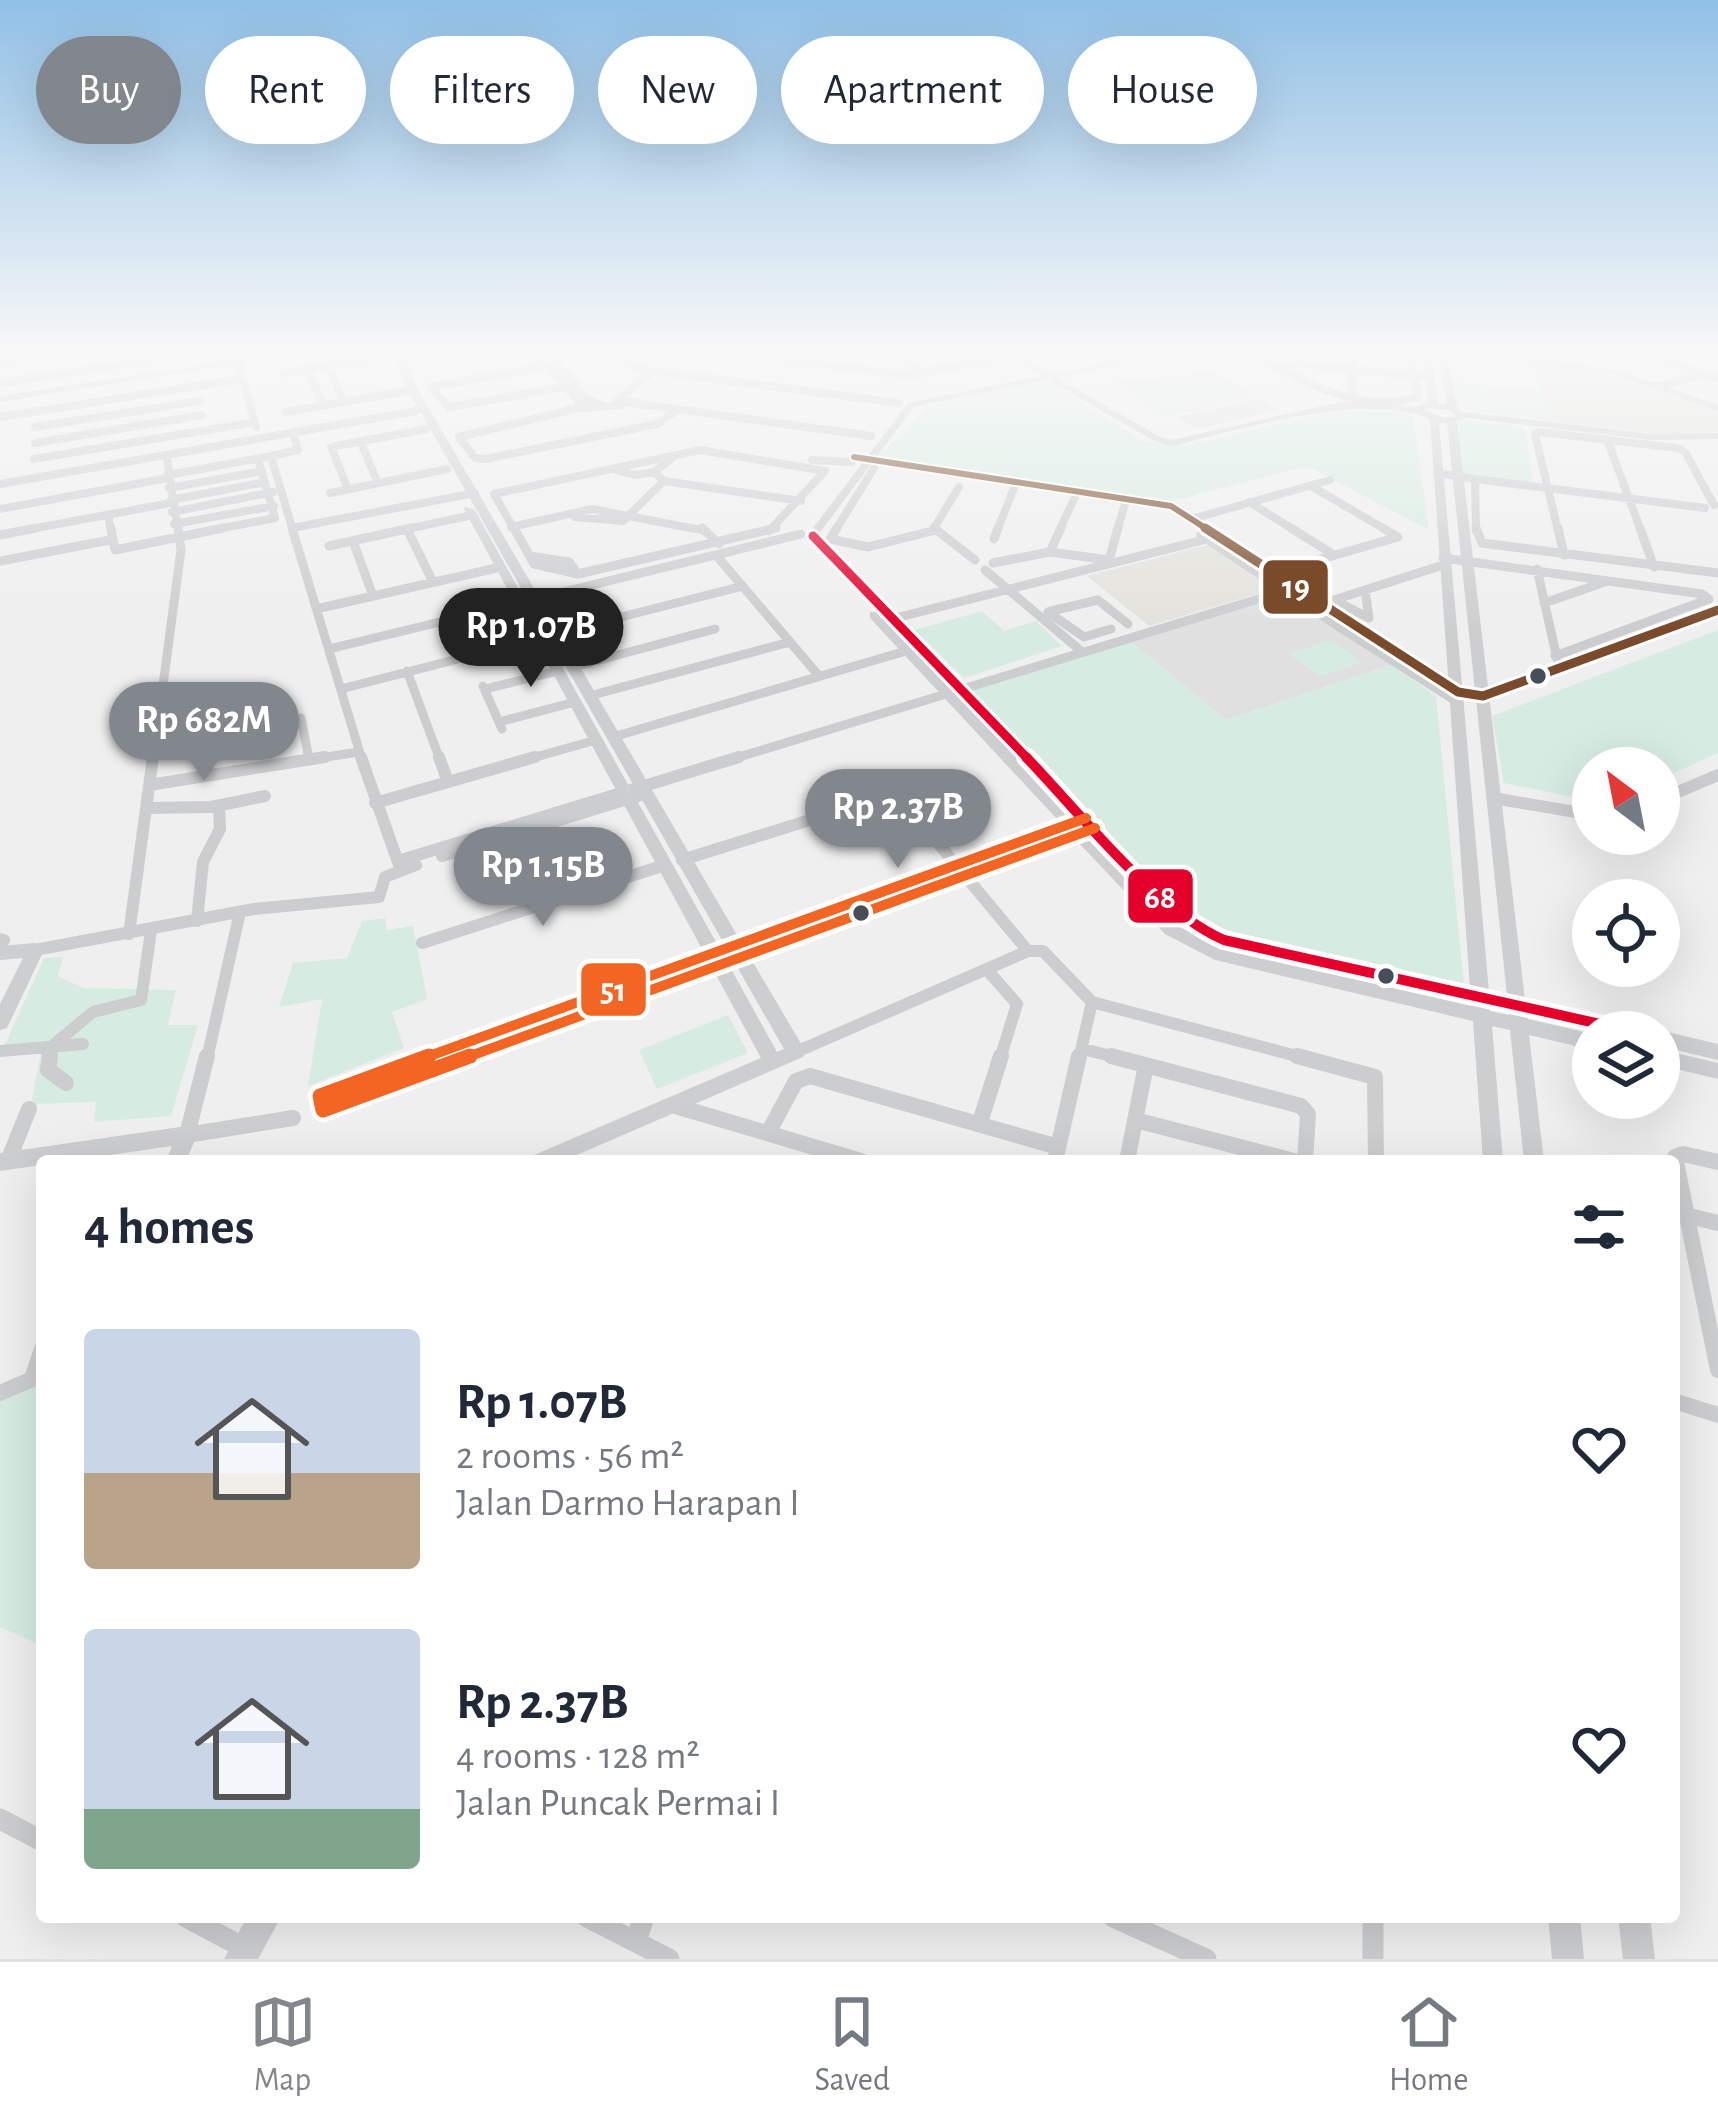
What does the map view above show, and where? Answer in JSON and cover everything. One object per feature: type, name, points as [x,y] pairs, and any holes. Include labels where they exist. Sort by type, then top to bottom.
[{"type":"street","points":[[34,478],[35,446]]},
{"type":"street","points":[[34,459],[109,446]]},
{"type":"street","points":[[0,485],[218,446]]},
{"type":"street","points":[[0,485],[222,446]]},
{"type":"street","points":[[0,509],[168,480],[297,446]]},
{"type":"street","points":[[334,446],[348,489]]},
{"type":"street","points":[[362,446],[378,483]]},
{"type":"street","points":[[435,446],[468,495],[473,515],[501,567],[528,601]]},
{"type":"street","points":[[443,446],[582,699],[613,737],[715,957],[773,1062]]},
{"type":"street","points":[[465,446],[475,458],[485,459],[547,446]]},
{"type":"street","points":[[866,446],[830,539],[861,546],[896,543],[936,530],[958,487]]},
{"type":"street","points":[[875,446],[861,462],[807,535],[578,574],[539,567],[524,550],[495,492],[700,450],[784,461],[861,462],[965,474],[1161,507],[1192,519],[1276,572],[1458,698]]},
{"type":"street","points":[[1435,446],[1492,1155]]},
{"type":"street","points":[[1456,446],[1465,560],[1533,1155]]},
{"type":"street","points":[[1539,446],[1564,555]]},
{"type":"street","points":[[1610,446],[1654,567]]},
{"type":"street","points":[[1666,446],[1685,452],[1714,508]]},
{"type":"street","points":[[608,467],[635,475],[654,472],[678,453]]},
{"type":"street","points":[[0,561],[275,511],[272,456]]},
{"type":"street","points":[[129,934],[181,550],[167,458]]},
{"type":"street","points":[[258,459],[265,482],[292,528],[375,803],[399,866]]},
{"type":"street","points":[[329,649],[528,601],[775,530],[826,470],[819,464]]},
{"type":"street","points":[[330,493],[447,469]]},
{"type":"street","points":[[168,480],[262,471]]},
{"type":"street","points":[[654,472],[664,481],[801,501]]},
{"type":"street","points":[[965,474],[961,480],[1161,507],[1344,630],[1458,698],[1484,702],[1718,621]]},
{"type":"street","points":[[1437,478],[1714,508]]},
{"type":"street","points":[[1474,479],[1478,540],[1718,573]]},
{"type":"street","points":[[511,526],[564,515],[620,522],[664,481]]},
{"type":"street","points":[[1192,519],[1330,481]]},
{"type":"street","points":[[171,505],[265,482]]},
{"type":"street","points":[[1276,572],[1398,536],[1311,486]]},
{"type":"street","points":[[994,539],[1015,488]]},
{"type":"street","points":[[0,536],[275,492]]},
{"type":"street","points":[[292,528],[468,495]]},
{"type":"street","points":[[765,496],[789,517]]},
{"type":"street","points":[[1050,552],[1075,497]]},
{"type":"street","points":[[1249,502],[1334,555]]},
{"type":"street","points":[[936,530],[975,560],[973,567],[1050,552],[1109,560],[1125,504]]},
{"type":"street","points":[[109,515],[111,544]]},
{"type":"street","points":[[329,546],[473,515]]},
{"type":"street","points":[[631,515],[701,527],[742,586],[819,676]]},
{"type":"street","points":[[524,550],[551,518]]},
{"type":"street","points":[[407,529],[433,582]]},
{"type":"street","points":[[807,535],[900,621],[947,694]]},
{"type":"street","points":[[900,621],[1049,577],[1079,575],[1207,539]]},
{"type":"street","points":[[352,541],[373,596]]},
{"type":"street","points":[[1365,588],[1443,561],[1465,560],[1702,594],[1709,599],[1556,657],[1484,702]]},
{"type":"street","points":[[989,566],[1010,591],[1080,652]]},
{"type":"street","points":[[316,609],[501,567]]},
{"type":"street","points":[[1537,569],[1556,657]]},
{"type":"street","points":[[1544,603],[1610,580]]},
{"type":"street","points":[[340,688],[742,586]]},
{"type":"street","points":[[0,939],[4,940],[0,951],[34,950],[240,912],[379,897],[385,877],[399,866],[1298,587]]},
{"type":"street","points":[[1037,614],[1098,599],[1128,624]]},
{"type":"street","points":[[1556,657],[1718,610]]},
{"type":"street","points":[[1051,611],[1084,637],[1111,629]]},
{"type":"street","points":[[900,621],[906,651],[1083,826],[1153,912],[1192,943],[1221,956],[1572,1022]]},
{"type":"street","points":[[716,629],[484,687],[501,726],[790,642]]},
{"type":"street","points":[[1344,630],[1362,629]]},
{"type":"street","points":[[683,638],[703,665]]},
{"type":"street","points":[[613,737],[906,651]]},
{"type":"street","points":[[1454,653],[1476,656],[1518,684]]},
{"type":"street","points":[[407,671],[448,782]]},
{"type":"street","points":[[582,699],[596,740],[636,790]]},
{"type":"street","points":[[158,709],[212,700]]},
{"type":"street","points":[[301,718],[309,759]]},
{"type":"street","points":[[375,803],[596,740]]},
{"type":"street","points":[[153,752],[203,741]]},
{"type":"street","points":[[148,785],[359,752]]},
{"type":"street","points":[[1680,791],[1718,775]]},
{"type":"street","points":[[422,943],[889,793],[902,796],[1028,951]]},
{"type":"street","points":[[146,808],[219,806],[265,796]]},
{"type":"street","points":[[1493,798],[1572,811]]},
{"type":"street","points":[[197,921],[203,862],[220,829],[219,806]]},
{"type":"street","points":[[454,1054],[320,1096],[323,1110],[454,1054],[1083,826]]},
{"type":"street","points":[[674,862],[735,950],[796,1052]]},
{"type":"street","points":[[179,1155],[207,1072],[218,1000],[240,912]]},
{"type":"street","points":[[66,1083],[48,1070],[52,1046],[93,1012],[140,1000],[151,931]]},
{"type":"street","points":[[0,1023],[34,950]]},
{"type":"street","points":[[556,1155],[1028,951],[1048,953],[1092,1002],[1373,1076],[1377,1082],[1376,1155]]},
{"type":"street","points":[[980,1121],[1017,1004],[1012,992],[988,971]]},
{"type":"street","points":[[768,1133],[796,1081],[810,1076],[980,1121],[1056,1154],[1092,1002]]},
{"type":"street","points":[[1515,1013],[1572,1034]]},
{"type":"street","points":[[1680,1043],[1718,1052]]},
{"type":"street","points":[[0,1051],[83,1044]]},
{"type":"street","points":[[1083,1049],[1301,1106],[1308,1114],[1305,1155]]},
{"type":"street","points":[[1680,1063],[1718,1071]]},
{"type":"street","points":[[1128,1155],[1146,1065]]},
{"type":"street","points":[[672,1105],[841,1155]]},
{"type":"street","points":[[4,1162],[29,1109]]},
{"type":"street","points":[[51,1155],[293,1118]]},
{"type":"street","points":[[1135,1120],[1271,1155]]},
{"type":"street","points":[[1680,1155],[1718,1162]]},
{"type":"street","points":[[4,1162],[36,1157]]},
{"type":"street","points":[[1680,1175],[1711,1302],[1718,1370]]},
{"type":"street","points":[[1689,1216],[1718,1223]]},
{"type":"street","points":[[0,1393],[36,1377]]},
{"type":"street","points":[[1680,1403],[1718,1415]]},
{"type":"street","points":[[0,1819],[36,1838]]},
{"type":"street","points":[[195,1923],[243,1954],[261,1923]]},
{"type":"street","points":[[1126,1923],[1206,1959]]},
{"type":"street","points":[[1372,1959],[1373,1923]]},
{"type":"street","points":[[1565,1923],[1568,1959]]},
{"type":"street","points":[[1635,1923],[1639,1959]]},
{"type":"street","points":[[640,1929],[669,1959]]},
{"type":"shaded area","points":[[1230,539],[1297,582],[1149,626],[1087,576]]},
{"type":"shaded area","points":[[1286,594],[1391,665],[1226,720],[1129,640]]},
{"type":"green space","points":[[888,446],[1417,446],[1429,530],[1307,466],[1172,501],[876,459]]},
{"type":"green space","points":[[1458,446],[1528,446],[1533,484],[1461,474]]},
{"type":"green space","points":[[982,611],[1004,631],[1036,621],[1062,646],[964,678],[914,630]]},
{"type":"green space","points":[[1718,630],[1718,753],[1680,770],[1680,747],[1572,747],[1572,797],[1504,783],[1492,716]]},
{"type":"green space","points":[[1129,640],[1226,720],[1391,665],[1436,696],[1464,987],[1225,933],[1178,907],[970,688]]},
{"type":"green space","points":[[1331,640],[1363,662],[1320,676],[1289,654]]},
{"type":"green space","points":[[385,918],[387,930],[413,926],[427,999],[392,1012],[404,1048],[308,1086],[322,999],[279,1007],[293,963],[347,958],[362,921]]},
{"type":"green space","points":[[63,957],[58,976],[83,988],[176,990],[168,1025],[198,1025],[171,1116],[94,1122],[96,1102],[31,1104],[43,1041],[4,1047],[44,958]]},
{"type":"green space","points":[[728,1015],[748,1053],[657,1089],[639,1050]]},
{"type":"green space","points":[[36,1380],[36,1643],[0,1627],[0,1395]]},
{"type":"transit line","name":"19","points":[[854,457],[1171,506],[1458,692],[1483,696],[1718,610]]},
{"type":"transit line","name":"68","points":[[813,536],[1166,902],[1201,930],[1224,940],[1572,1018]]},
{"type":"transit line","name":"51","points":[[1086,818],[320,1096],[323,1110],[1095,828]]}]
